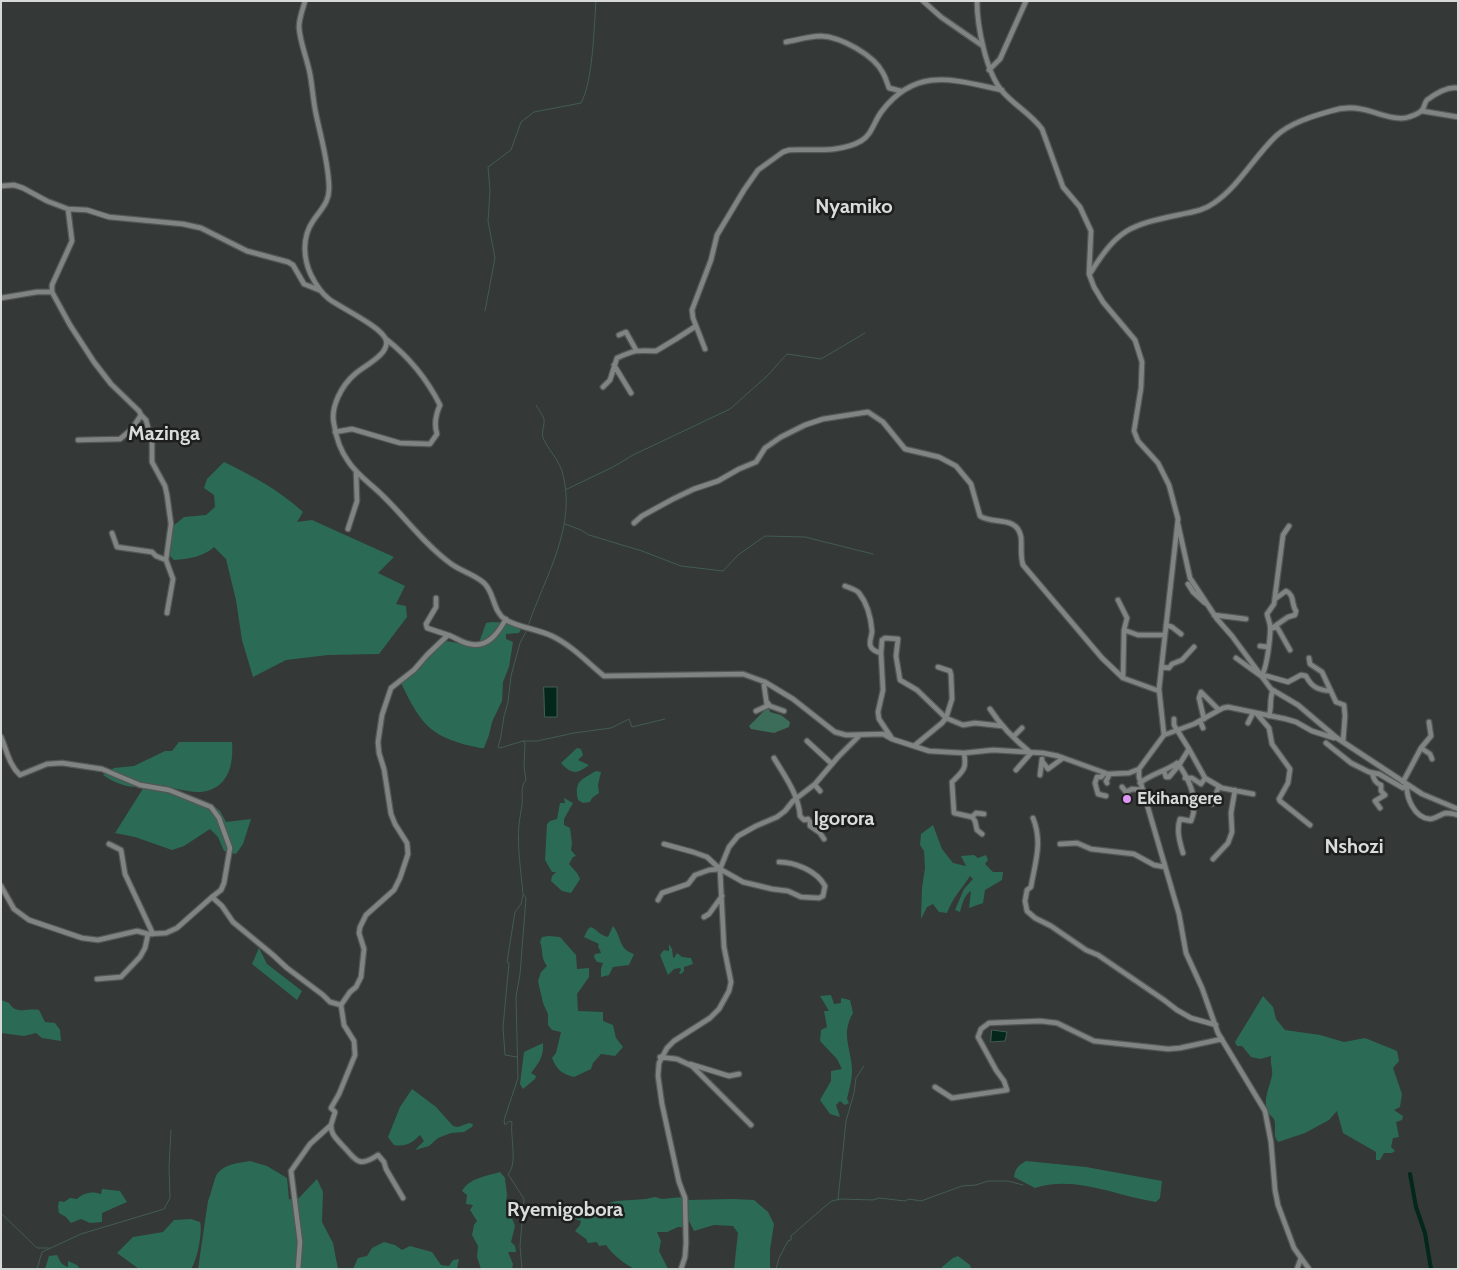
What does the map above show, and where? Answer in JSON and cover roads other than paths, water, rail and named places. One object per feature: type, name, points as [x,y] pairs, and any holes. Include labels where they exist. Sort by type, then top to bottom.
[{"type":"street","points":[[305,1],[299,29],[310,73],[315,110],[328,172],[329,190],[327,201],[306,234],[306,257],[310,273],[319,290],[329,299],[376,328],[396,346],[417,369],[440,405],[436,417],[437,434],[430,444],[400,443],[352,429],[335,432]]},
{"type":"street","points":[[923,1],[941,17],[984,46]]},
{"type":"street","points":[[977,1],[990,70],[1002,90],[1042,129],[1063,187],[1080,207],[1091,231],[1089,274],[1094,287],[1103,302],[1135,340],[1142,362],[1141,388],[1134,431],[1138,441],[1158,463],[1169,485],[1190,578],[1214,615],[1273,690],[1298,705],[1337,738],[1405,783],[1429,798],[1458,809]]},
{"type":"street","points":[[990,70],[1000,59],[1026,1]]},
{"type":"street","points":[[786,42],[821,36],[853,46],[870,57],[883,72],[889,88],[901,90]]},
{"type":"street","points":[[705,349],[692,310],[711,260],[717,235],[758,170],[783,152],[849,146],[863,140],[869,135],[880,113],[901,90],[923,82],[945,80],[1002,90]]},
{"type":"street","points":[[1422,111],[1427,100],[1439,92],[1454,87],[1458,88]]},
{"type":"street","points":[[1089,274],[1112,242],[1133,226],[1166,217],[1200,211],[1215,203],[1275,137],[1292,126],[1338,109],[1361,109],[1373,113],[1406,118],[1422,111],[1458,117]]},
{"type":"street","points":[[1,186],[14,185],[23,188],[47,201],[68,209],[87,210],[109,217],[183,224],[200,228],[247,251],[288,262],[304,284],[319,290]]},
{"type":"street","points":[[68,209],[72,241],[52,285],[52,292],[70,325],[94,362],[111,384],[146,420],[152,442],[152,462],[165,486],[171,524],[166,560],[173,579],[167,613]]},
{"type":"street","points":[[1,298],[37,292],[52,292]]},
{"type":"street","points":[[603,387],[610,380],[617,358],[636,350],[656,351],[696,326]]},
{"type":"street","points":[[619,335],[626,332],[636,350]]},
{"type":"street","points":[[386,339],[386,346],[380,355],[354,375],[345,385],[335,408],[333,421],[339,445],[348,462],[356,471],[406,518],[441,556],[453,566],[467,572],[489,588],[498,613],[506,620],[552,636],[574,650],[604,676],[736,674],[754,677],[793,699],[835,732],[860,735],[883,734],[892,739],[929,751],[964,753],[993,750],[1043,753],[1107,774]]},
{"type":"street","points":[[614,365],[631,393]]},
{"type":"street","points":[[634,523],[642,516],[673,499],[718,481],[756,462],[765,448],[805,425],[823,419],[868,412],[883,422],[905,449],[939,457],[956,466],[971,484],[978,511],[985,519],[1008,522],[1016,526],[1021,535],[1021,556],[1024,565],[1102,658],[1123,678],[1146,688],[1160,691]]},
{"type":"street","points":[[78,440],[120,439],[132,429],[141,415]]},
{"type":"street","points":[[348,529],[357,501],[356,471]]},
{"type":"street","points":[[1164,735],[1160,691],[1178,519]]},
{"type":"street","points":[[1262,676],[1265,672],[1271,628],[1267,614],[1274,604],[1283,535],[1289,526]]},
{"type":"street","points":[[112,533],[117,546],[152,552],[166,560]]},
{"type":"street","points":[[1188,584],[1193,592],[1208,605]]},
{"type":"street","points":[[845,586],[859,592],[870,618],[871,646],[874,651],[881,653]]},
{"type":"street","points":[[1271,628],[1288,617],[1295,615],[1296,611],[1292,595],[1289,592],[1286,591],[1275,599]]},
{"type":"street","points":[[436,598],[436,607],[426,624],[427,628],[470,644],[480,644],[489,641],[498,634],[506,620]]},
{"type":"street","points":[[1118,600],[1127,618],[1124,630],[1123,678]]},
{"type":"street","points":[[1214,615],[1246,619]]},
{"type":"street","points":[[1262,619],[1268,620]]},
{"type":"street","points":[[1166,625],[1181,634]]},
{"type":"street","points":[[1271,628],[1276,628],[1290,650]]},
{"type":"street","points":[[1124,630],[1138,635],[1165,635]]},
{"type":"street","points":[[403,1198],[384,1162],[378,1155],[368,1162],[357,1160],[351,1157],[344,1146],[334,1138],[331,1125],[334,1112],[331,1108],[355,1055],[354,1041],[344,1025],[341,1004],[356,987],[362,976],[364,949],[359,933],[360,927],[366,915],[394,890],[408,854],[407,843],[391,814],[384,769],[379,753],[378,742],[382,715],[391,688],[414,670],[448,635]]},
{"type":"street","points":[[892,739],[879,719],[878,712],[883,682],[882,640],[886,638],[898,639],[896,656],[900,680],[917,690],[946,718],[963,725],[975,723],[1002,726]]},
{"type":"street","points":[[1260,646],[1268,647]]},
{"type":"street","points":[[1162,667],[1169,668],[1172,664],[1182,660],[1194,647]]},
{"type":"street","points":[[1236,658],[1262,676],[1288,682],[1301,675],[1306,676],[1310,684],[1320,690],[1331,690]]},
{"type":"street","points":[[1309,658],[1310,664],[1322,672],[1336,702],[1344,705],[1346,716],[1343,742]]},
{"type":"street","points":[[914,746],[946,718],[952,699],[950,671],[938,667]]},
{"type":"street","points":[[756,711],[767,706],[765,682]]},
{"type":"street","points":[[1269,716],[1273,690]]},
{"type":"street","points":[[1204,728],[1199,698],[1201,692],[1218,710]]},
{"type":"street","points":[[767,702],[770,706],[784,711]]},
{"type":"street","points":[[1106,796],[1098,794],[1095,783],[1097,777],[1107,774],[1132,772],[1139,769],[1164,735],[1178,731],[1210,716],[1218,710],[1228,707],[1296,722],[1312,730],[1337,738]]},
{"type":"street","points":[[990,709],[1002,726],[1031,753]]},
{"type":"street","points":[[1244,717],[1247,712]]},
{"type":"street","points":[[1248,723],[1254,713]]},
{"type":"street","points":[[1254,713],[1269,728],[1272,744],[1290,769],[1288,783],[1279,799],[1310,825]]},
{"type":"street","points":[[1210,716],[1215,720]]},
{"type":"street","points":[[1174,719],[1174,725],[1205,778],[1222,788],[1253,794]]},
{"type":"street","points":[[1326,743],[1352,763],[1372,773],[1379,774],[1404,788],[1420,748],[1431,736],[1429,722]]},
{"type":"street","points":[[1013,737],[1022,728]]},
{"type":"street","points":[[681,1269],[685,1257],[686,1207],[662,1104],[658,1076],[660,1057],[674,1041],[710,1018],[719,1009],[729,991],[731,982],[724,947],[720,869],[729,847],[738,836],[781,814],[795,800],[815,785],[860,735]]},
{"type":"street","points":[[1,738],[7,756],[20,775],[47,764],[62,763],[102,770],[140,785],[169,790],[211,807],[219,818],[230,848],[221,890],[177,928],[166,933],[151,934],[137,932],[98,940],[82,938],[22,916],[14,909],[1,886]]},
{"type":"street","points":[[807,741],[832,764]]},
{"type":"street","points":[[1420,748],[1430,754],[1432,759]]},
{"type":"street","points":[[1139,780],[1180,764],[1189,749]]},
{"type":"street","points":[[964,753],[966,761],[964,770],[952,782],[952,804],[954,813],[972,817],[977,830],[982,834]]},
{"type":"street","points":[[1016,770],[1031,753]]},
{"type":"street","points":[[1040,775],[1043,753]]},
{"type":"street","points":[[774,758],[788,781],[800,810],[800,816],[804,820],[808,819],[810,826],[820,833],[824,840]]},
{"type":"street","points":[[1042,761],[1048,769],[1063,758]]},
{"type":"street","points":[[1180,764],[1194,794],[1196,806],[1191,821],[1180,819],[1178,822],[1182,853]]},
{"type":"street","points":[[1139,769],[1139,780]]},
{"type":"street","points":[[1132,772],[1139,780],[1143,790],[1179,914],[1186,953],[1222,1039],[1265,1111],[1271,1142],[1278,1205],[1294,1248],[1310,1269]]},
{"type":"street","points":[[1372,773],[1374,780],[1377,784],[1381,785],[1381,791],[1385,795],[1375,802],[1380,808]]},
{"type":"street","points":[[1107,774],[1107,783]]},
{"type":"street","points":[[1185,778],[1192,778],[1200,784],[1205,778]]},
{"type":"street","points":[[1405,783],[1406,794],[1414,809],[1422,816],[1431,819],[1447,813],[1458,815]]},
{"type":"street","points":[[815,785],[820,791]]},
{"type":"street","points":[[1212,804],[1219,786]]},
{"type":"street","points":[[1122,787],[1126,792],[1132,789],[1143,790]]},
{"type":"street","points":[[1213,859],[1228,844],[1232,832],[1231,813],[1235,790]]},
{"type":"street","points":[[972,817],[976,813],[984,814]]},
{"type":"street","points":[[1033,818],[1038,832],[1038,850],[1025,901],[1027,911],[1086,950],[1098,955],[1177,1010],[1191,1018],[1216,1025]]},
{"type":"street","points":[[1060,844],[1077,843],[1091,849],[1134,854],[1154,865],[1165,867]]},
{"type":"street","points":[[97,979],[121,977],[140,957],[151,934],[125,874],[121,850],[109,844]]},
{"type":"street","points":[[664,844],[707,857],[720,869],[743,882],[788,891],[806,898],[819,898],[823,896],[825,886],[816,875],[788,862],[779,862]]},
{"type":"street","points":[[658,900],[662,893],[688,884],[695,875],[720,869]]},
{"type":"street","points":[[704,917],[709,914],[722,896]]},
{"type":"street","points":[[212,897],[222,906],[233,922],[287,968],[330,1002],[341,1004]]},
{"type":"street","points":[[935,1087],[952,1098],[1007,1090],[1004,1081],[978,1037],[981,1029],[989,1023],[1040,1021],[1057,1023],[1094,1042],[1168,1049],[1222,1039]]},
{"type":"street","points":[[660,1057],[677,1059],[729,1076],[739,1074]]},
{"type":"street","points":[[688,1064],[751,1125]]},
{"type":"street","points":[[298,1269],[300,1242],[291,1171],[310,1144],[331,1125]]},
{"type":"street","points":[[1297,1269],[1301,1258]]},
{"type":"waterway","points":[[485,311],[495,258],[488,221],[490,191],[488,167],[511,150],[521,122],[534,112],[581,103],[588,82],[594,39],[596,1]]},
{"type":"waterway","points":[[565,490],[730,409],[767,376],[787,354],[821,359],[865,333]]},
{"type":"waterway","points":[[528,626],[557,550],[563,531],[566,511],[566,491],[562,471],[543,438],[544,419],[536,405]]},
{"type":"waterway","points":[[565,524],[589,535],[642,551],[681,566],[723,571],[738,555],[765,536],[805,537],[873,554]]},
{"type":"waterway","points":[[522,1269],[520,1246],[524,1199],[508,1174],[513,1164],[512,1122],[510,1121],[505,1125],[504,1120],[518,1078],[516,997],[520,974],[526,898],[523,894],[519,824],[522,788],[526,780],[524,767],[525,743],[523,741],[498,747],[508,702],[511,676],[520,643],[527,630]]},
{"type":"waterway","points":[[523,741],[537,741],[611,728],[629,719],[632,727],[665,719]]},
{"type":"waterway","points":[[517,1057],[505,1055],[503,1027],[509,963],[507,962],[515,912],[521,904],[523,895]]},
{"type":"waterway","points":[[838,1200],[846,1121],[856,1078],[864,1066]]},
{"type":"waterway","points":[[37,1269],[42,1252],[81,1234],[164,1209],[170,1198],[171,1130]]},
{"type":"waterway","points":[[1410,1174],[1416,1207],[1425,1233],[1431,1269]]},
{"type":"waterway","points":[[776,1269],[779,1258],[788,1241],[791,1240],[791,1236],[832,1201],[840,1199],[873,1200],[879,1198],[921,1201],[962,1186],[976,1185],[988,1181],[1008,1181],[1023,1185]]},
{"type":"waterway","points":[[1,1213],[37,1248],[49,1248]]},
{"type":"place","name":"Ekihangere","points":[[1127,799]]},
{"type":"district","name":"Nyamiko","points":[[854,207]]},
{"type":"district","name":"Mazinga","points":[[164,434]]},
{"type":"district","name":"Igorora","points":[[844,819]]},
{"type":"district","name":"Nshozi","points":[[1354,847]]},
{"type":"district","name":"Ryemigobora","points":[[565,1210]]}]
